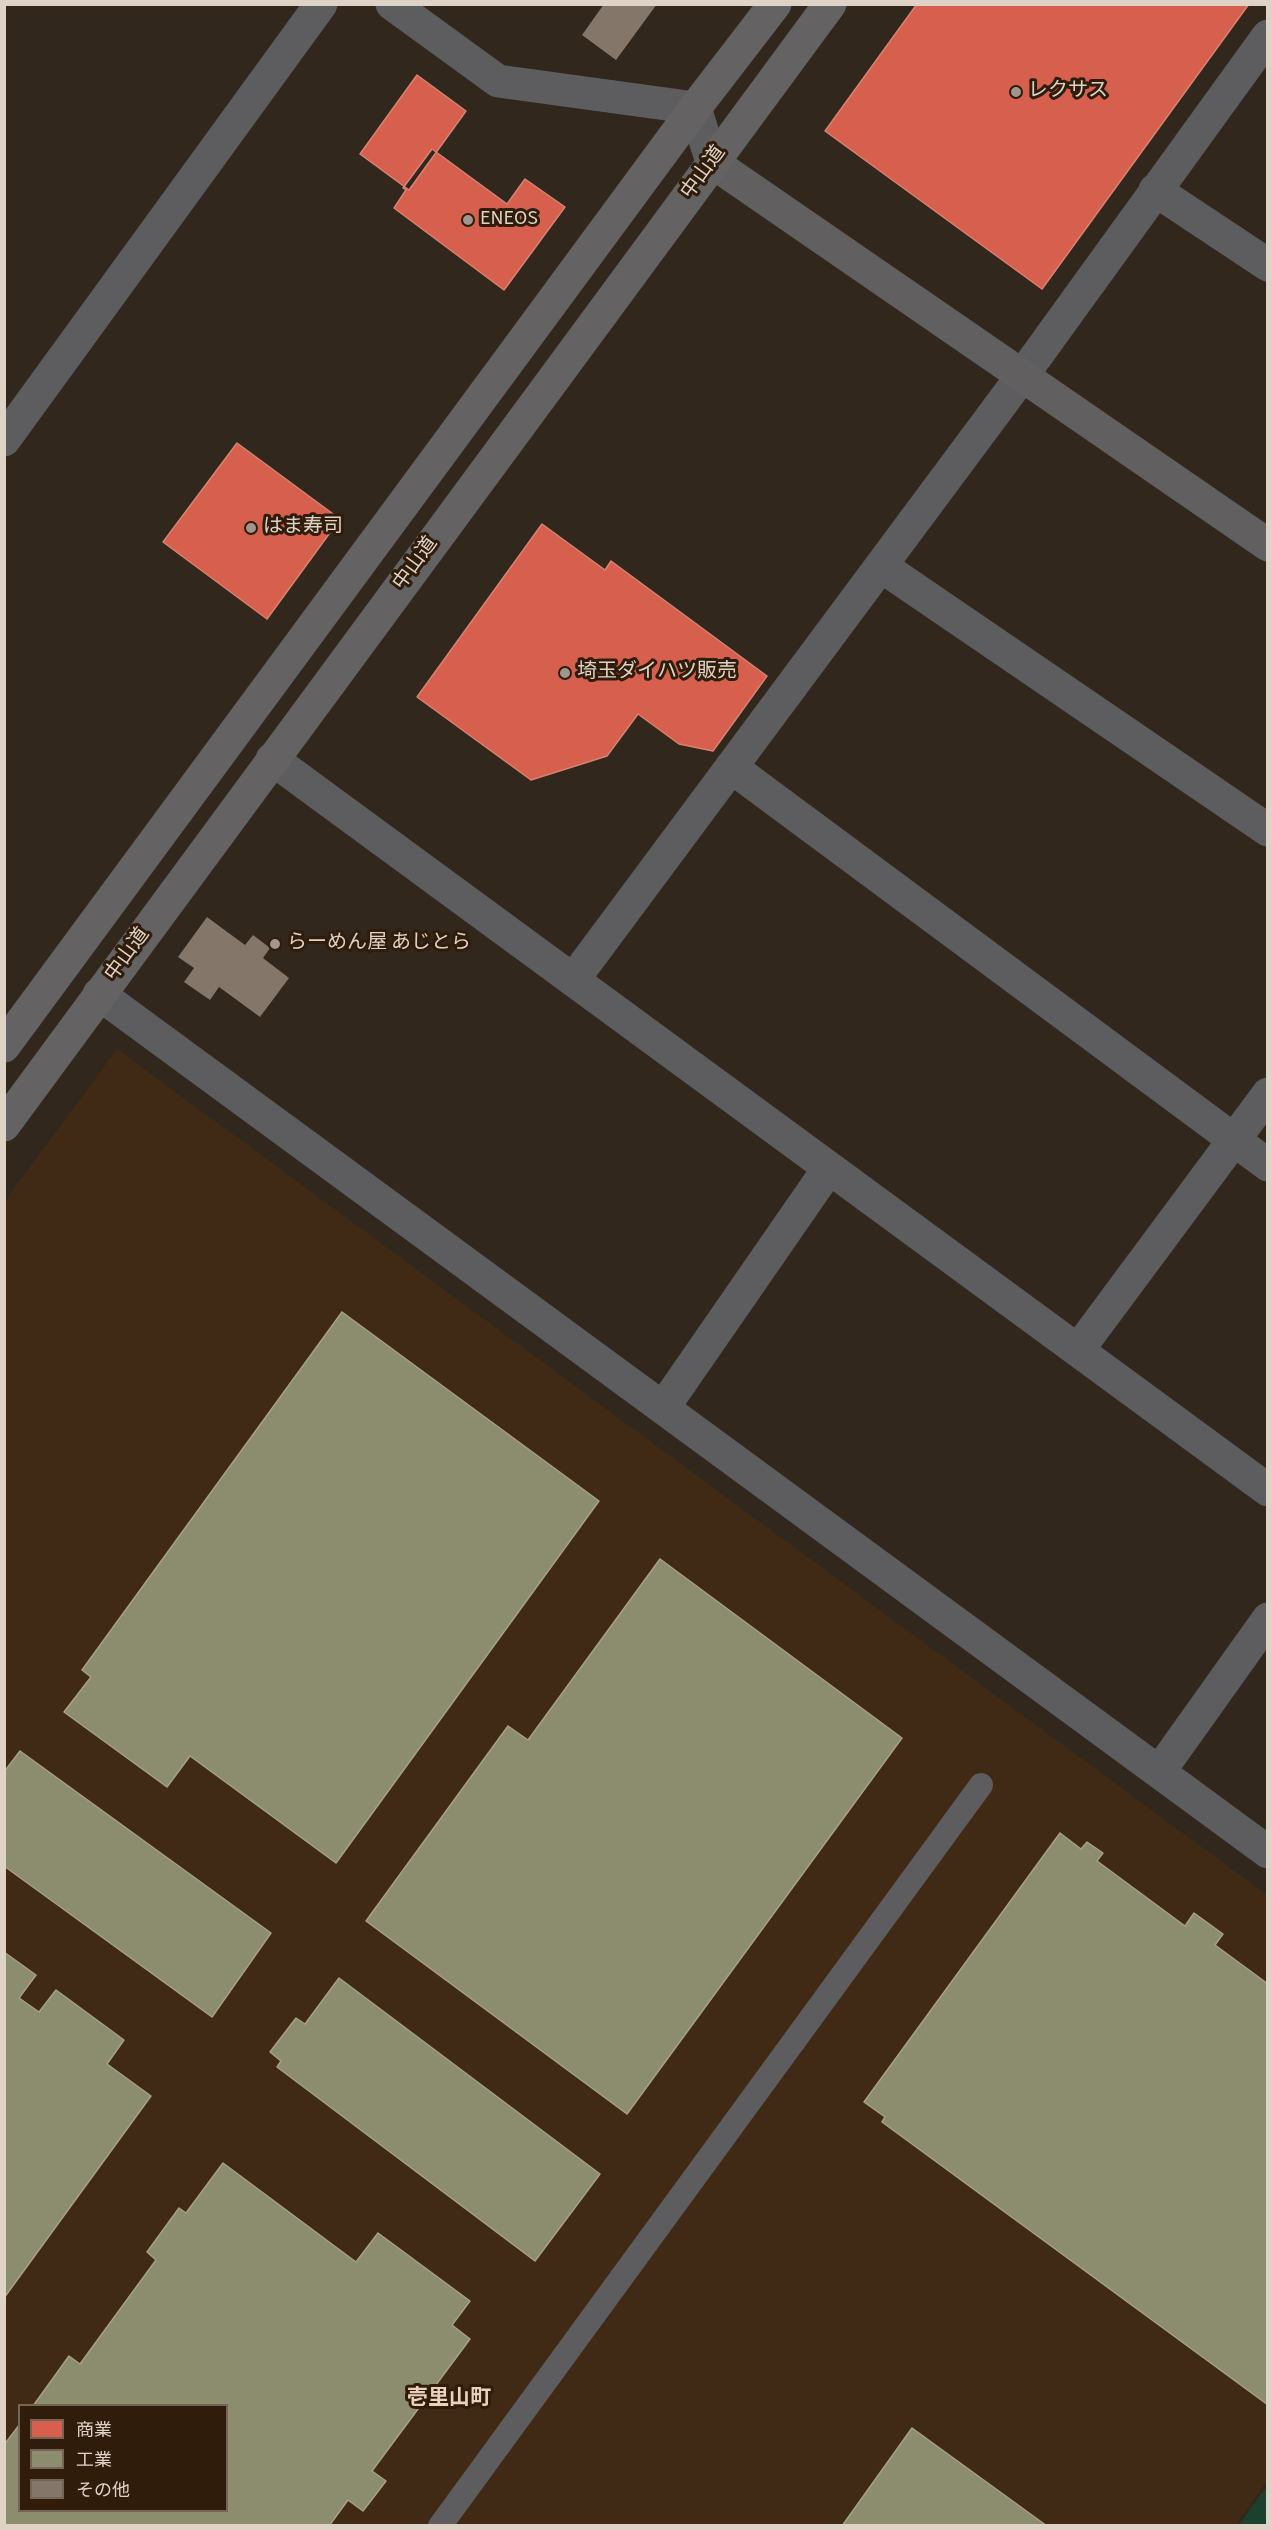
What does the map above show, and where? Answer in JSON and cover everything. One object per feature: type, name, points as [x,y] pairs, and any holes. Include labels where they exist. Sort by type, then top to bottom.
[{"type":"highway","points":[[4,1046],[695,108],[776,4]]},
{"type":"highway","name":"中山道","points":[[4,1125],[830,4]]},
{"type":"street","points":[[4,440],[321,4]]},
{"type":"street","points":[[392,4],[498,81],[695,108],[712,162],[1268,545]]},
{"type":"street","points":[[573,980],[1022,375],[1268,36]]},
{"type":"street","points":[[1155,190],[1268,265]]},
{"type":"street","points":[[880,566],[1268,830]]},
{"type":"street","points":[[272,759],[1268,1490]]},
{"type":"street","points":[[731,767],[1268,1165]]},
{"type":"street","points":[[99,994],[1268,1852]]},
{"type":"street","points":[[1077,1350],[1268,1094]]},
{"type":"street","points":[[663,1408],[829,1168]]},
{"type":"street","points":[[1159,1772],[1268,1619]]},
{"type":"lane","points":[[440,2526],[981,1785]]},
{"type":"shaded area","points":[[117,1049],[1267,1895],[1267,2481],[1235,2526],[5,2526],[5,1201]]},
{"type":"green space","points":[[1267,2486],[1267,2525],[1239,2525]]},
{"type":"building: 商業","points":[[917,4],[1249,4],[1042,289],[825,131]]},
{"type":"building: 商業","points":[[417,75],[466,111],[409,190],[360,154]]},
{"type":"building: 商業","points":[[432,149],[507,204],[525,179],[565,207],[504,290],[394,208],[406,190],[403,188]]},
{"type":"building: 商業","points":[[237,443],[340,519],[267,619],[163,542]]},
{"type":"building: 商業","points":[[542,524],[605,570],[611,561],[767,676],[713,751],[679,744],[638,714],[607,756],[531,780],[417,697]]},
{"type":"building: 工業","points":[[342,1312],[599,1501],[336,1863],[190,1756],[167,1787],[64,1712],[91,1677],[82,1670]]},
{"type":"building: 工業","points":[[660,1559],[902,1738],[627,2114],[366,1921],[508,1726],[528,1740]]},
{"type":"building: 工業","points":[[20,1751],[271,1933],[212,2017],[4,1866],[4,1772]]},
{"type":"building: 工業","points":[[1060,1833],[1081,1849],[1087,1842],[1103,1853],[1097,1861],[1185,1926],[1194,1913],[1223,1934],[1215,1945],[1268,1984],[1268,2405],[882,2122],[885,2117],[864,2102]]},
{"type":"building: 工業","points":[[4,1952],[36,1975],[19,1998],[39,2012],[56,1990],[124,2040],[107,2064],[151,2096],[4,2298]]},
{"type":"building: 工業","points":[[339,1978],[600,2174],[535,2261],[277,2067],[281,2061],[270,2052],[296,2018],[305,2024]]},
{"type":"building: 工業","points":[[223,2163],[356,2262],[378,2233],[470,2301],[452,2325],[470,2339],[372,2471],[386,2481],[363,2511],[348,2500],[329,2526],[4,2526],[4,2445],[18,2427],[18,2512],[228,2512],[228,2404],[34,2404],[69,2356],[80,2364],[156,2260],[147,2252],[179,2208],[186,2213]]},
{"type":"building: 工業","points":[[912,2428],[1047,2526],[842,2526]]},
{"type":"building: その他","points":[[604,4],[657,4],[616,60],[582,35]]},
{"type":"building: その他","points":[[207,917],[245,945],[253,935],[270,948],[263,958],[289,978],[260,1017],[219,987],[210,1000],[184,982],[194,968],[178,957]]},
{"type":"place","name":"レクサス","points":[[1016,92]]},
{"type":"place","name":"ENEOS","points":[[468,220]]},
{"type":"place","name":"はま寿司","points":[[251,528]]},
{"type":"place","name":"埼玉ダイハツ販売","points":[[565,673]]},
{"type":"place","name":"らーめん屋 あじとら","points":[[275,944]]},
{"type":"district","name":"壱里山町","points":[[449,2399]]}]
